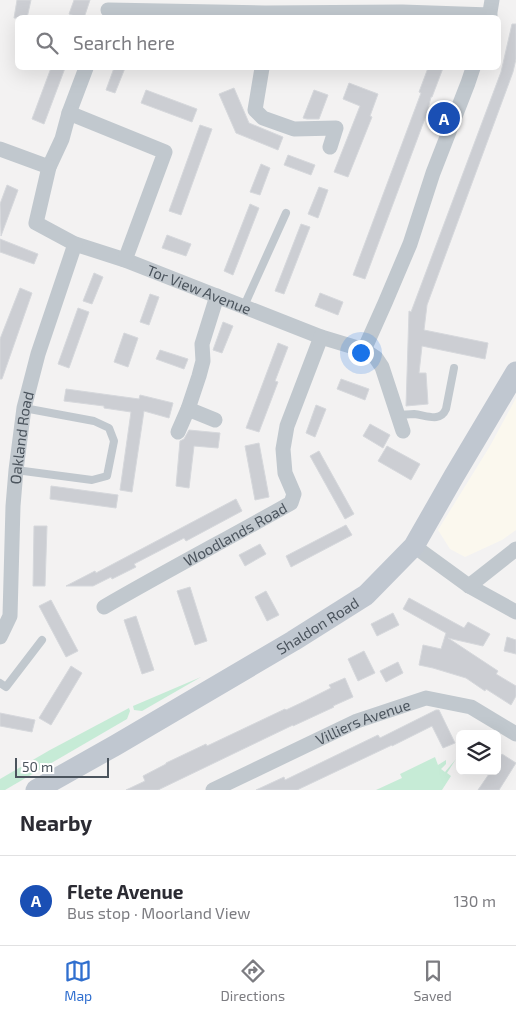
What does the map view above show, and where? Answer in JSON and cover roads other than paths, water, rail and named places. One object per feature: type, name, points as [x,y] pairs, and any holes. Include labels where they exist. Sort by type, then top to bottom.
[{"type":"street","points":[[489,15],[492,0]]},
{"type":"street","points":[[107,9],[265,15],[402,12],[467,15]]},
{"type":"street","points":[[0,149],[49,167],[62,139],[85,70]]},
{"type":"street","points":[[262,70],[255,110],[263,118],[294,129],[336,128],[330,147]]},
{"type":"street","points":[[403,431],[382,367],[376,358],[364,350],[410,244],[433,173],[472,70]]},
{"type":"street","points":[[70,113],[165,152],[124,260]]},
{"type":"street","name":"Tor View Avenue","points":[[49,167],[36,223],[75,244],[124,260],[321,337],[364,350]]},
{"type":"street","name":"Oakland Road","points":[[0,637],[10,616],[6,573],[24,408],[38,354],[75,244]]},
{"type":"street","points":[[178,432],[188,409],[203,361],[202,344],[217,296]]},
{"type":"street","name":"Woodlands Road","points":[[104,607],[153,578],[291,503],[294,494],[285,473],[283,449],[287,426],[321,337]]},
{"type":"street","name":"Shaldon Road","points":[[36,790],[293,642],[366,594],[414,546],[516,372]]},
{"type":"street","points":[[188,409],[215,420]]},
{"type":"street","points":[[414,546],[469,586],[516,612]]},
{"type":"street","points":[[469,586],[516,549]]},
{"type":"street","name":"Villiers Avenue","points":[[213,790],[357,721],[426,698],[471,707],[516,734]]},
{"type":"lane","points":[[244,306],[286,213]]},
{"type":"lane","points":[[398,415],[413,414],[433,417],[442,415],[446,409],[454,368]]},
{"type":"lane","points":[[16,470],[92,480],[108,476],[114,441],[109,428],[94,421],[24,408]]},
{"type":"lane","points":[[0,683],[6,686],[42,640]]},
{"type":"place","name":"Flete Avenue","points":[[444,118]]}]
